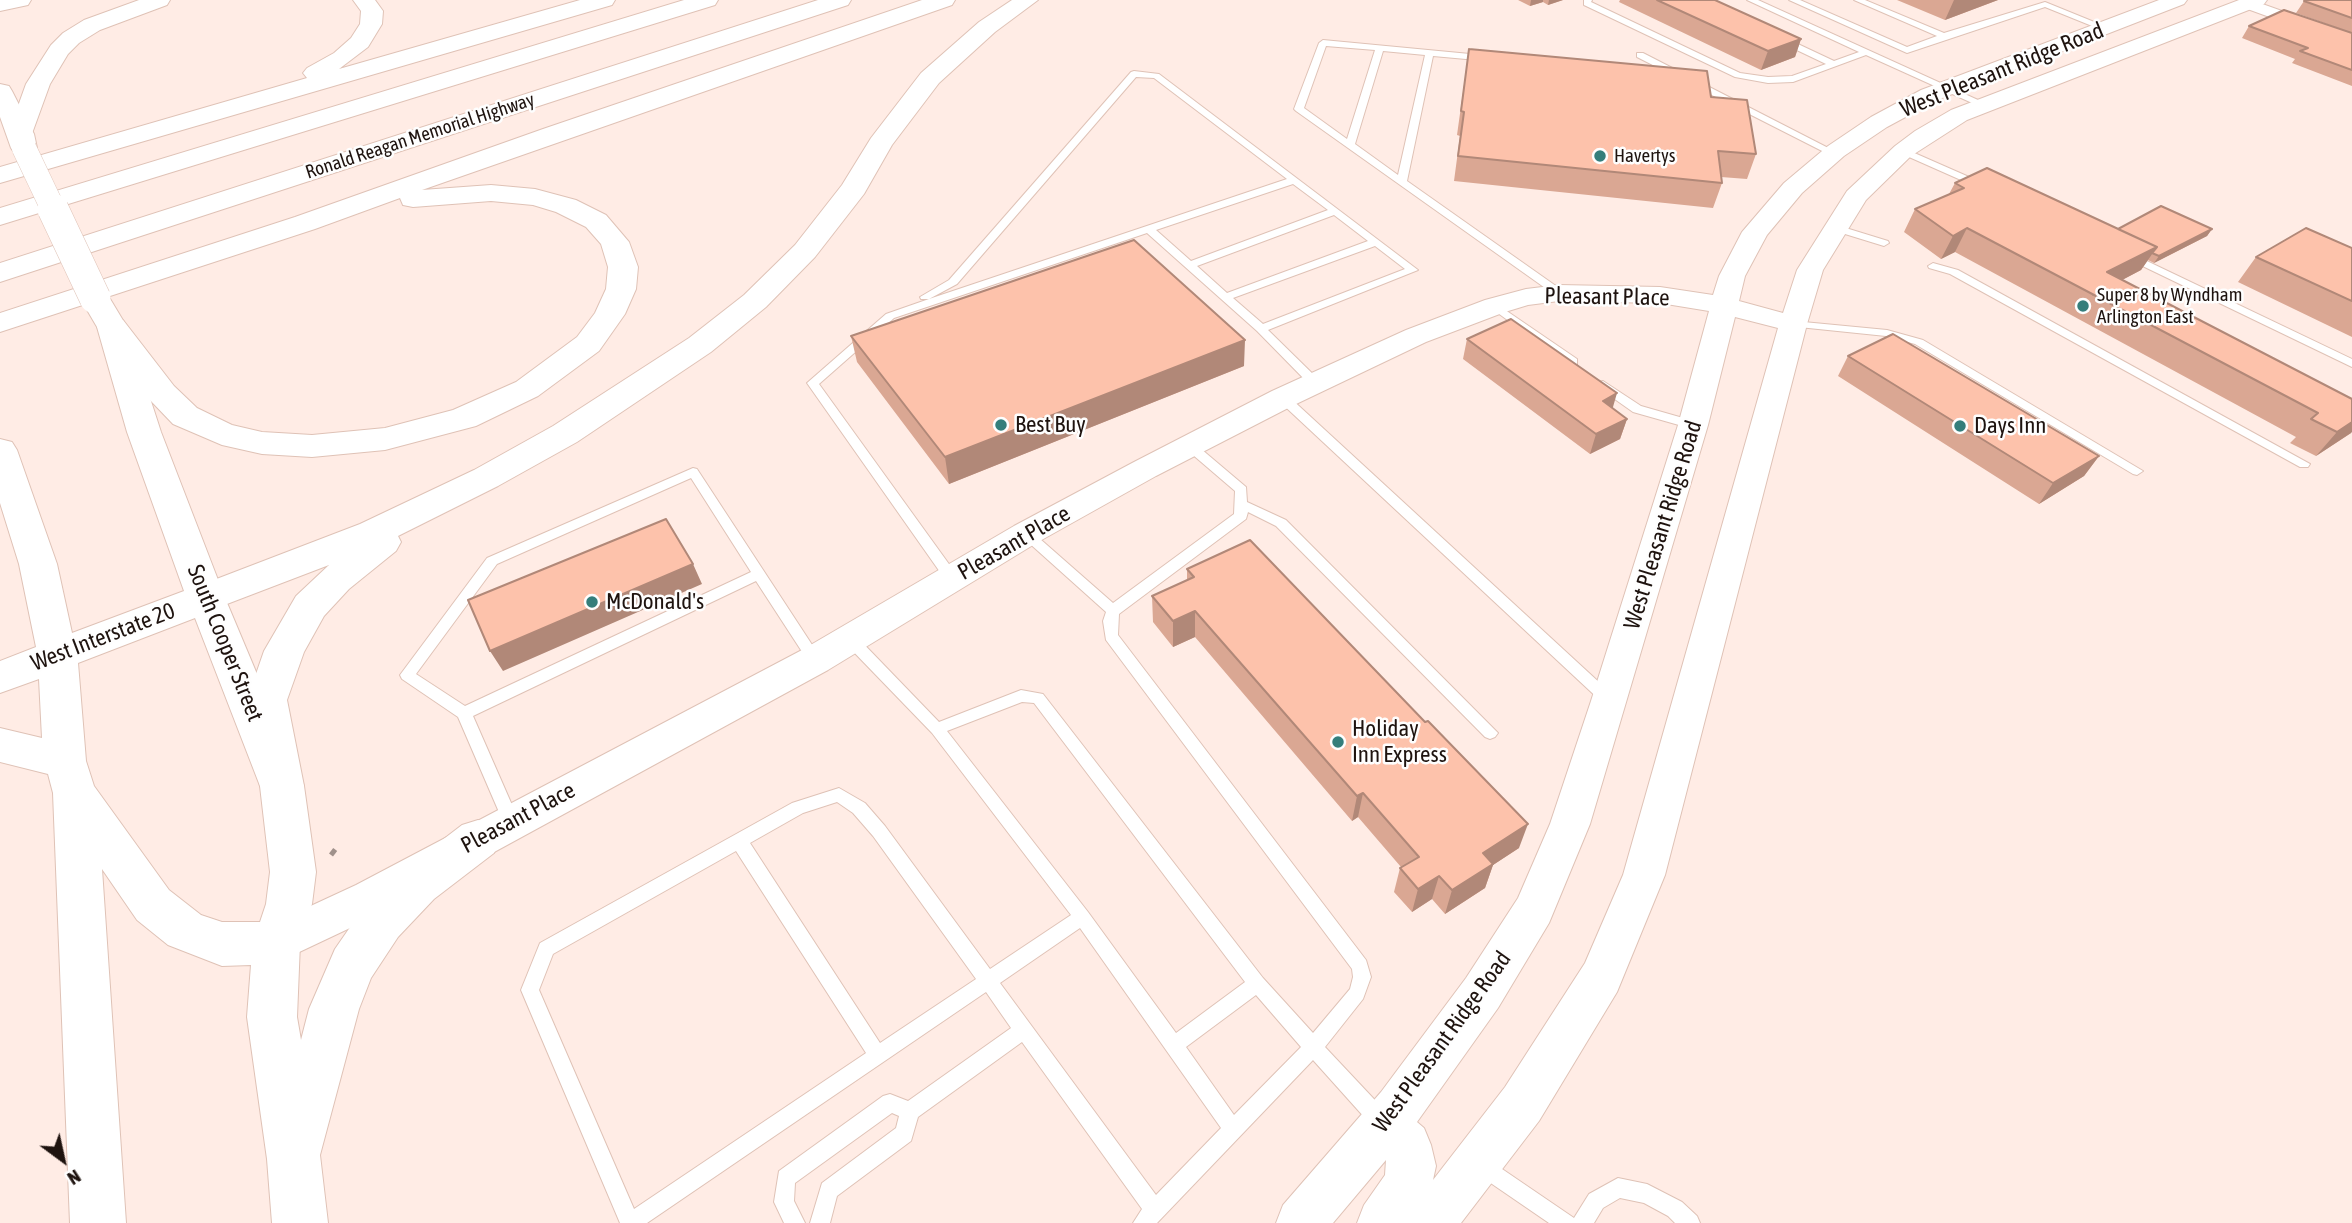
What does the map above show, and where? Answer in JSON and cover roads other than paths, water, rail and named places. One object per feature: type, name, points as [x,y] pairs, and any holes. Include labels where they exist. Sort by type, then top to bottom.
[{"type":"main road","points":[[0,4],[20,0]]},
{"type":"main road","points":[[22,141],[37,84],[54,57],[71,38],[92,25],[159,0]]},
{"type":"main road","points":[[141,134],[270,91],[308,76],[342,58],[360,42],[371,24],[372,11],[364,0]]},
{"type":"main road","points":[[0,175],[604,0]]},
{"type":"main road","name":"Ronald Reagan Memorial Highway","points":[[0,217],[707,0]]},
{"type":"main road","name":"Ronald Reagan Memorial Highway","points":[[0,273],[840,0]]},
{"type":"main road","points":[[0,323],[305,223],[565,129],[944,0]]},
{"type":"main road","points":[[282,786],[267,700],[284,651],[310,606],[370,550],[486,478],[565,434],[689,353],[755,301],[805,251],[854,188],[880,143],[930,78],[987,27],[1027,0]]},
{"type":"main road","name":"South Cooper Street","points":[[0,91],[103,312],[206,598],[282,786],[293,872],[289,904],[276,943],[272,1017],[294,1159],[300,1223]]},
{"type":"main road","points":[[103,312],[162,393],[186,416],[222,434],[262,443],[312,446],[385,439],[464,418],[527,389],[589,344],[610,314],[621,289],[624,267],[615,242],[596,221],[566,206],[534,197],[491,193],[439,195],[381,204],[305,223]]},
{"type":"main road","points":[[0,450],[38,564],[57,654],[70,777],[97,1154],[98,1223]]},
{"type":"main road","name":"West Interstate 20","points":[[0,677],[373,533],[486,478]]},
{"type":"main road","points":[[0,745],[70,777],[153,905],[185,930],[222,944],[276,943]]},
{"type":"main road","points":[[294,1159],[334,1009],[352,965],[381,922],[418,885],[495,830]]},
{"type":"street","name":"West Pleasant Ridge Road","points":[[1301,1223],[1385,1125],[1482,993],[1534,910],[1570,824],[1610,701],[1693,425],[1732,276],[1755,232],[1793,188],[1833,153],[1879,122],[1947,89],[2177,0]]},
{"type":"street","name":"West Pleasant Ridge Road","points":[[1430,1223],[1522,1104],[1601,977],[1644,875],[1793,324],[1810,270],[1856,196],[1903,151],[1959,115],[2253,2]]},
{"type":"street","points":[[2253,2],[2352,41]]},
{"type":"street","name":"Pleasant Place","points":[[276,943],[371,898],[815,660],[1026,534],[1190,446],[1283,398],[1416,336],[1495,306],[1526,297],[1559,293],[1660,295],[1724,305],[1793,324]]},
{"type":"street","points":[[1382,1223],[1406,1187],[1412,1166],[1407,1145],[1385,1125]]},
{"type":"lane","points":[[1588,0],[1587,3],[1738,75],[1768,80],[1793,79],[1866,52]]},
{"type":"lane","points":[[1751,0],[1984,105]]},
{"type":"lane","points":[[1793,0],[1907,50],[2044,2],[2105,28]]},
{"type":"lane","points":[[1858,0],[1944,36]]},
{"type":"lane","points":[[1773,35],[1833,64]]},
{"type":"lane","points":[[1496,58],[1323,43],[1299,109],[1559,293]]},
{"type":"lane","points":[[1350,145],[1380,48]]},
{"type":"lane","points":[[1402,181],[1430,52]]},
{"type":"lane","points":[[1640,55],[1833,153]]},
{"type":"lane","points":[[1654,73],[1681,75]]},
{"type":"lane","points":[[952,578],[813,383],[890,316],[953,282],[1134,74],[1156,76],[1413,270],[1261,329]]},
{"type":"lane","points":[[1903,151],[1992,191]]},
{"type":"lane","points":[[890,316],[1294,180]]},
{"type":"lane","points":[[1189,265],[1335,211]]},
{"type":"lane","points":[[1836,228],[1884,243]]},
{"type":"lane","points":[[1149,229],[1261,329],[1315,383]]},
{"type":"lane","points":[[1225,297],[1376,242]]},
{"type":"lane","points":[[2116,250],[2352,363]]},
{"type":"lane","points":[[1933,266],[1954,272],[2304,464]]},
{"type":"lane","points":[[1495,306],[1581,369]]},
{"type":"lane","points":[[1793,324],[1887,333],[1920,342],[2137,471]]},
{"type":"lane","points":[[1592,377],[1637,409],[1693,425]]},
{"type":"lane","points":[[1283,398],[1610,701]]},
{"type":"lane","points":[[1082,918],[987,980],[877,1054],[630,1223],[530,990],[546,949],[798,808],[839,795],[859,808],[879,831],[987,980],[1024,1030],[1149,1217],[1314,1047],[1357,993],[1362,978],[1360,966],[1111,636],[1110,621],[1113,611],[1241,516],[1241,490],[1190,446]]},
{"type":"lane","points":[[495,830],[464,713],[407,675],[492,561],[693,472],[815,660]]},
{"type":"lane","points":[[1241,504],[1281,523],[1490,733]]},
{"type":"lane","points":[[1026,534],[1113,611]]},
{"type":"lane","points":[[464,713],[760,573]]},
{"type":"lane","points":[[850,639],[937,729],[1082,918],[1233,1129]]},
{"type":"lane","points":[[937,729],[1021,696],[1038,698],[1257,984],[1385,1125]]},
{"type":"lane","points":[[739,841],[877,1054]]},
{"type":"lane","points":[[1174,1045],[1257,984]]},
{"type":"lane","points":[[820,1223],[829,1191],[904,1134],[910,1111],[1024,1030]]},
{"type":"lane","points":[[795,1223],[784,1202],[786,1178],[890,1103],[910,1111]]},
{"type":"lane","points":[[1477,1162],[1566,1223]]},
{"type":"lane","points":[[1582,1223],[1596,1201],[1618,1188],[1647,1194],[1675,1209],[1690,1223]]},
{"type":"place","name":"Havertys","points":[[1600,156]]},
{"type":"place","name":"Super 8 by Wyndham Arlington East","points":[[2083,306]]},
{"type":"place","name":"Best Buy","points":[[1001,425]]},
{"type":"place","name":"Days Inn","points":[[1960,426]]},
{"type":"place","name":"McDonald's","points":[[592,602]]},
{"type":"place","name":"Holiday Inn Express","points":[[1338,742]]}]
